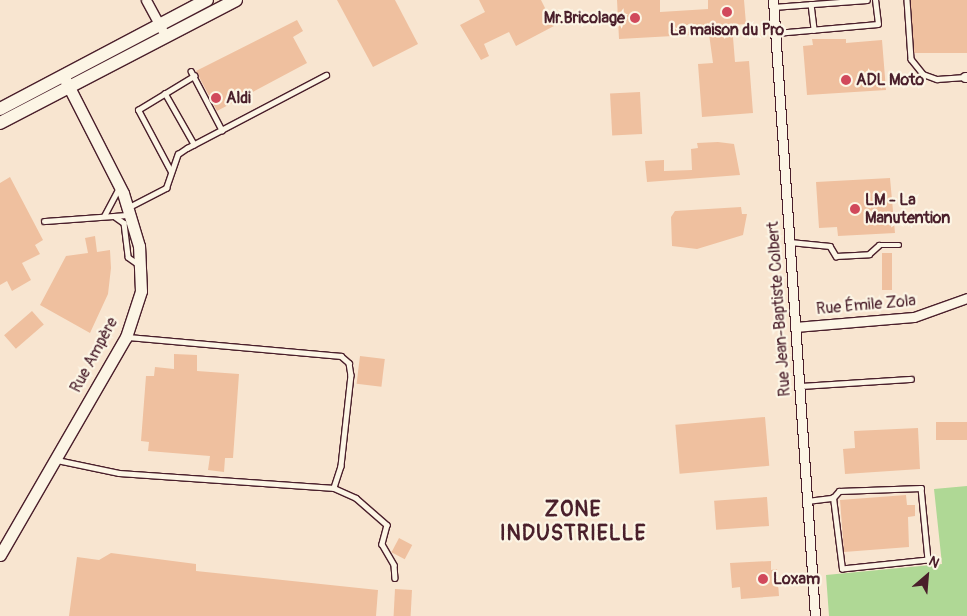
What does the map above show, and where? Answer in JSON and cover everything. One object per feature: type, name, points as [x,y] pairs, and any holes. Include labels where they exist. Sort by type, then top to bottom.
[{"type":"main road","points":[[0,109],[207,0]]},
{"type":"main road","points":[[0,123],[236,0]]},
{"type":"street","points":[[146,0],[166,37]]},
{"type":"street","name":"Rue Jean-Baptiste Colbert","points":[[773,3],[815,616]]},
{"type":"street","name":"Rue Ampère","points":[[0,555],[126,337],[140,291],[140,265],[128,211],[120,186],[64,90],[61,77]]},
{"type":"street","name":"Rue Émile Zola","points":[[795,326],[914,317],[967,298]]},
{"type":"lane","points":[[773,3],[811,4],[867,0]]},
{"type":"lane","points":[[776,33],[878,24],[875,0]]},
{"type":"lane","points":[[907,0],[911,59],[923,74],[937,79],[966,77]]},
{"type":"lane","points":[[811,4],[814,30]]},
{"type":"lane","points":[[191,71],[222,130]]},
{"type":"lane","points":[[44,221],[114,216],[128,211],[166,188],[178,154],[326,75]]},
{"type":"lane","points":[[171,173],[138,110],[194,76]]},
{"type":"lane","points":[[165,93],[194,144]]},
{"type":"lane","points":[[104,216],[120,186]]},
{"type":"lane","points":[[114,216],[124,223],[128,257],[140,265]]},
{"type":"lane","points":[[790,242],[830,246],[836,256],[869,254],[879,245],[899,245]]},
{"type":"lane","points":[[126,337],[340,356],[349,363],[351,374],[341,466],[334,488]]},
{"type":"lane","points":[[799,386],[910,379]]},
{"type":"lane","points":[[55,460],[119,473],[334,488],[356,498],[387,525],[382,544],[394,565],[395,578]]},
{"type":"lane","points":[[807,501],[833,498],[839,492],[921,488],[928,560],[842,569],[833,498]]},
{"type":"green space","points":[[967,486],[967,616],[829,616],[826,575],[942,564],[934,489]]},
{"type":"building","points":[[337,0],[395,0],[418,44],[373,67]]},
{"type":"building","points":[[479,0],[541,0],[554,26],[516,46],[509,32],[484,44],[489,56],[481,60],[460,25],[485,12]]},
{"type":"building","points":[[617,0],[660,0],[660,12],[708,9],[708,0],[744,0],[746,24],[732,25],[735,62],[749,61],[753,113],[702,117],[698,64],[713,63],[709,34],[619,39]]},
{"type":"building","points":[[911,0],[967,0],[967,53],[911,53]]},
{"type":"building","points":[[297,20],[303,31],[293,37],[307,63],[217,111],[196,71]]},
{"type":"building","points":[[812,39],[846,39],[846,43],[882,40],[886,90],[807,95],[803,46],[813,45]]},
{"type":"building","points":[[640,92],[642,134],[612,136],[610,94]]},
{"type":"building","points":[[718,142],[734,144],[740,175],[647,182],[645,161],[664,160],[664,171],[692,170],[691,149],[698,148],[697,143]]},
{"type":"building","points":[[10,177],[43,240],[35,245],[40,254],[22,263],[31,280],[12,291],[7,281],[0,285],[0,183]]},
{"type":"building","name":"LM - La Manutention","points":[[890,178],[895,233],[838,236],[837,227],[819,228],[816,182]]},
{"type":"building","points":[[741,207],[742,214],[747,214],[743,235],[697,249],[672,246],[671,217],[675,211]]},
{"type":"building","points":[[95,236],[97,252],[110,250],[111,268],[108,294],[90,333],[40,305],[66,256],[88,253],[85,238]]},
{"type":"building","points":[[882,253],[892,253],[892,290],[882,290]]},
{"type":"building","points":[[32,311],[44,325],[16,349],[4,335]]},
{"type":"building","points":[[174,354],[197,355],[197,371],[239,374],[233,458],[225,458],[224,472],[208,470],[210,456],[148,451],[149,442],[141,441],[146,376],[154,376],[155,367],[174,369]]},
{"type":"building","points":[[360,356],[385,359],[381,387],[357,384]]},
{"type":"building","points":[[765,417],[769,466],[680,474],[675,425]]},
{"type":"building","points":[[936,422],[967,422],[967,440],[936,440]]},
{"type":"building","points":[[918,428],[920,469],[845,474],[843,449],[855,448],[854,431]]},
{"type":"building","points":[[906,495],[907,505],[915,505],[915,516],[908,517],[909,547],[844,552],[840,500]]},
{"type":"building","points":[[767,497],[769,526],[716,530],[714,501]]},
{"type":"building","points":[[399,538],[412,545],[405,559],[391,552]]},
{"type":"building","points":[[111,553],[196,564],[196,571],[378,590],[376,616],[69,616],[77,557],[99,560]]},
{"type":"building","points":[[771,561],[771,570],[777,569],[779,596],[741,599],[740,587],[732,588],[730,563]]},
{"type":"building","points":[[395,589],[412,590],[411,616],[394,616]]},
{"type":"place","name":"La maison du Pro","points":[[727,12]]},
{"type":"place","name":"Mr.Bricolage","points":[[635,18]]},
{"type":"place","name":"ADL Moto","points":[[846,80]]},
{"type":"place","name":"Aldi","points":[[216,98]]},
{"type":"place","name":"LM - La Manutention","points":[[855,209]]},
{"type":"place","name":"Loxam","points":[[763,579]]},
{"type":"district","name":"ZONE INDUSTRIELLE","points":[[573,522]]}]
